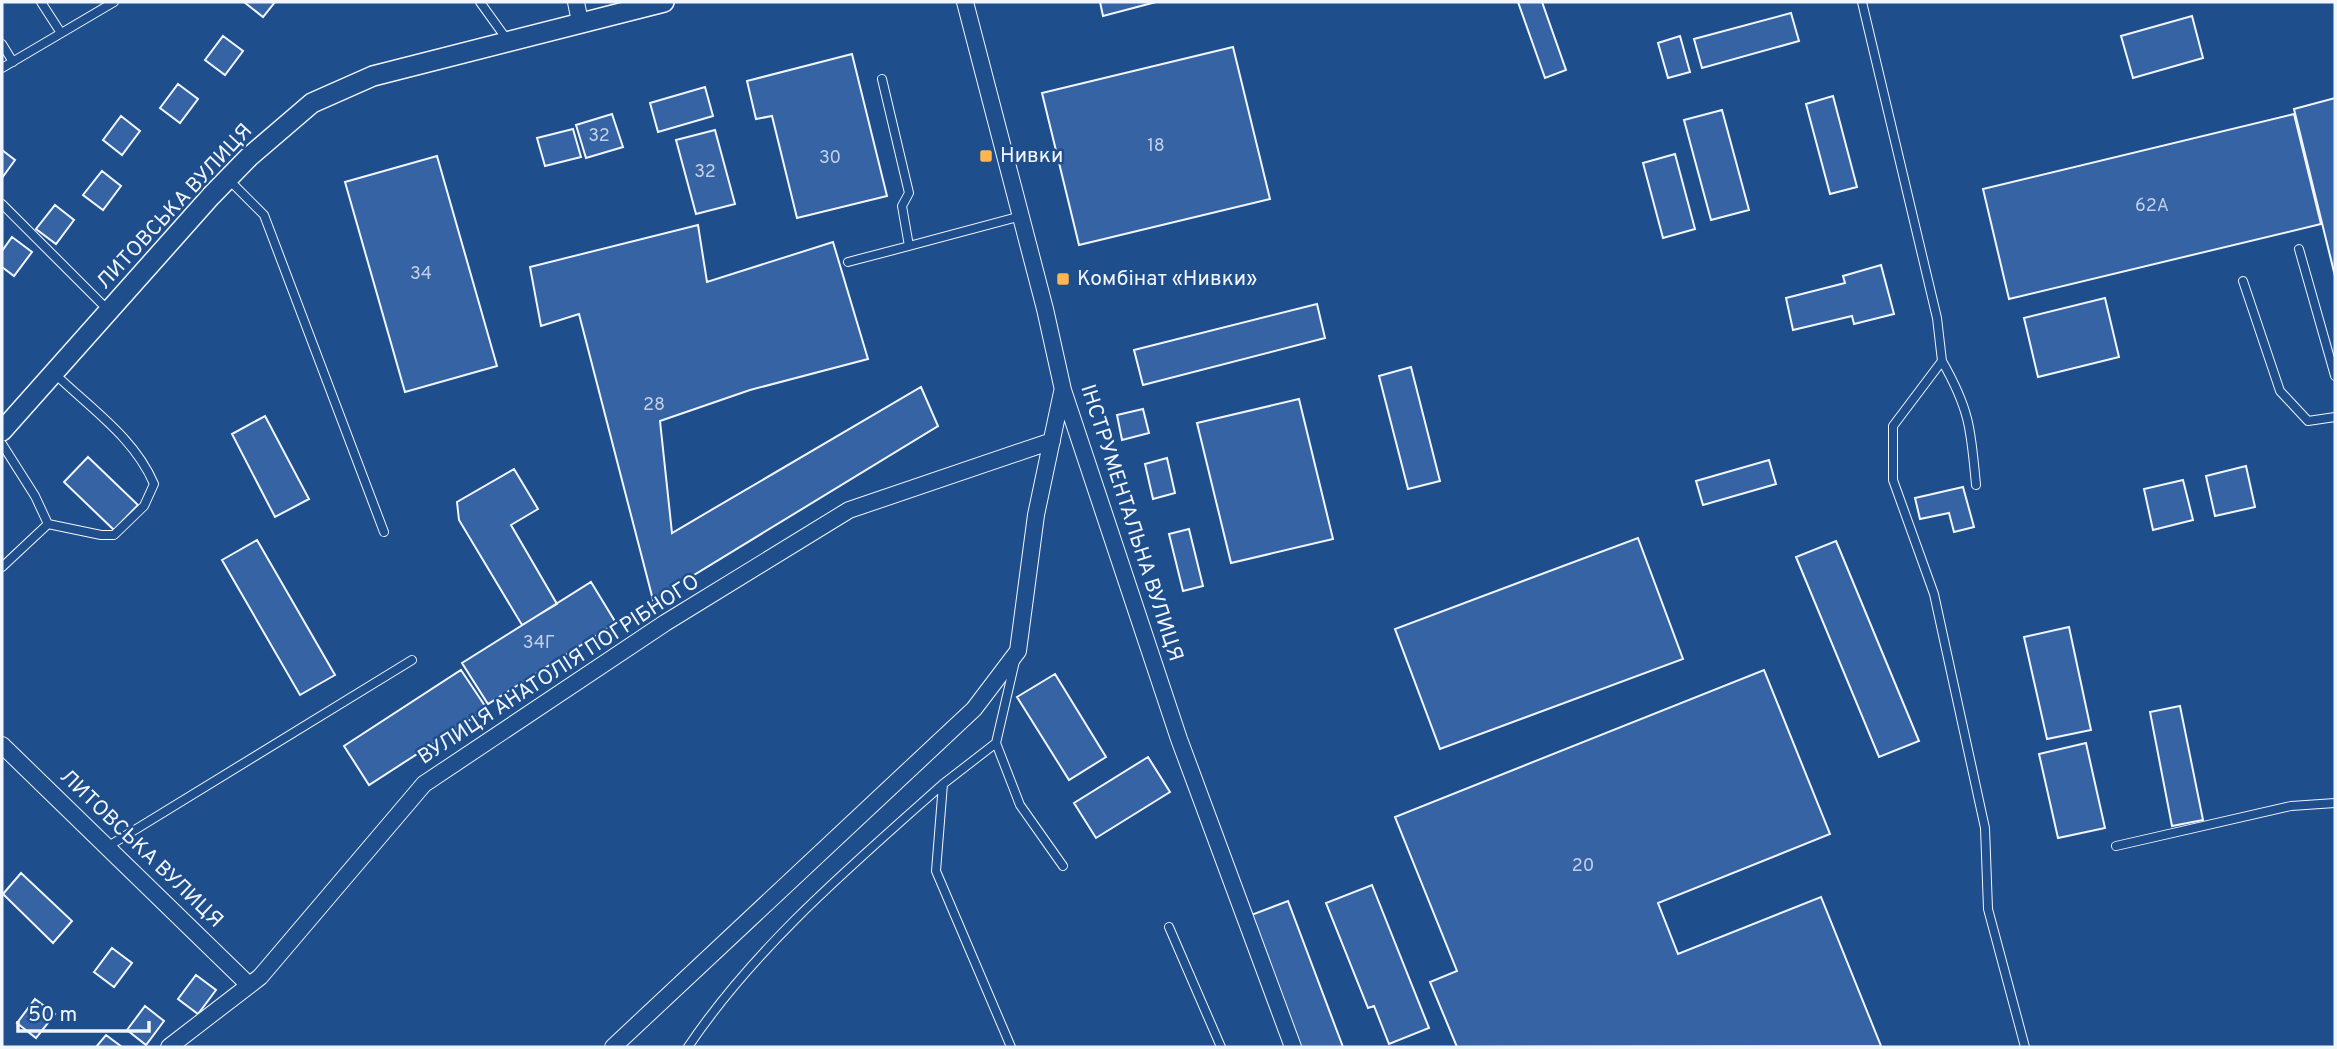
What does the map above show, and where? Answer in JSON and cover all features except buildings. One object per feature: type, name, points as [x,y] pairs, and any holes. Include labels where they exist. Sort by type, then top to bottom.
[{"type":"street","points":[[576,2],[580,22],[664,2]]},
{"type":"street","name":"ІНСТРУМЕНТАЛЬНА ВУЛИЦЯ","points":[[965,2],[1021,216],[1062,390],[1179,739],[1293,1047]]},
{"type":"street","name":"ЛИТОВСЬКА ВУЛИЦЯ","points":[[2,431],[228,178],[312,103],[373,76],[580,22]]},
{"type":"street","points":[[613,1047],[974,709],[1018,651],[1036,515],[1062,390]]},
{"type":"street","name":"ВУЛИЦЯ АНАТОЛІЯ ПОГРІБНОГО","points":[[169,1047],[260,977],[424,784],[665,623],[849,510],[1052,441]]},
{"type":"street","name":"ЛИТОВСЬКА ВУЛИЦЯ","points":[[2,745],[249,985]]},
{"type":"lane","points":[[41,2],[61,33]]},
{"type":"lane","points":[[480,2],[508,41]]},
{"type":"lane","points":[[1862,2],[1937,318],[1942,361],[1962,396],[1971,427],[1976,485]]},
{"type":"lane","points":[[2,68],[109,3]]},
{"type":"lane","points":[[2,44],[13,62]]},
{"type":"lane","points":[[882,79],[909,192],[902,206],[909,246]]},
{"type":"lane","points":[[228,178],[264,215],[384,533]]},
{"type":"lane","points":[[2,204],[109,311]]},
{"type":"lane","points":[[848,262],[1021,216]]},
{"type":"lane","points":[[2299,249],[2335,376]]},
{"type":"lane","points":[[2243,281],[2280,391],[2308,421],[2335,416]]},
{"type":"lane","points":[[1942,361],[1893,426],[1893,480],[1934,594],[1985,828],[1988,909],[2025,1047]]},
{"type":"lane","points":[[48,524],[101,536],[114,535],[144,506],[154,484],[145,463],[125,438],[54,373]]},
{"type":"lane","points":[[2,444],[35,496],[48,524]]},
{"type":"lane","points":[[2,567],[48,524]]},
{"type":"lane","points":[[1018,651],[996,743],[1020,805],[1063,866]]},
{"type":"lane","points":[[107,847],[412,660]]},
{"type":"lane","points":[[688,1047],[719,1000],[835,880],[943,784],[996,743]]},
{"type":"lane","points":[[943,784],[936,872],[1011,1047]]},
{"type":"lane","points":[[2116,846],[2291,806],[2335,803]]},
{"type":"lane","points":[[1169,927],[1222,1047]]},
{"type":"place","name":"Нивки","points":[[986,156]]},
{"type":"place","name":"Комбінат «Нивки»","points":[[1063,279]]}]
